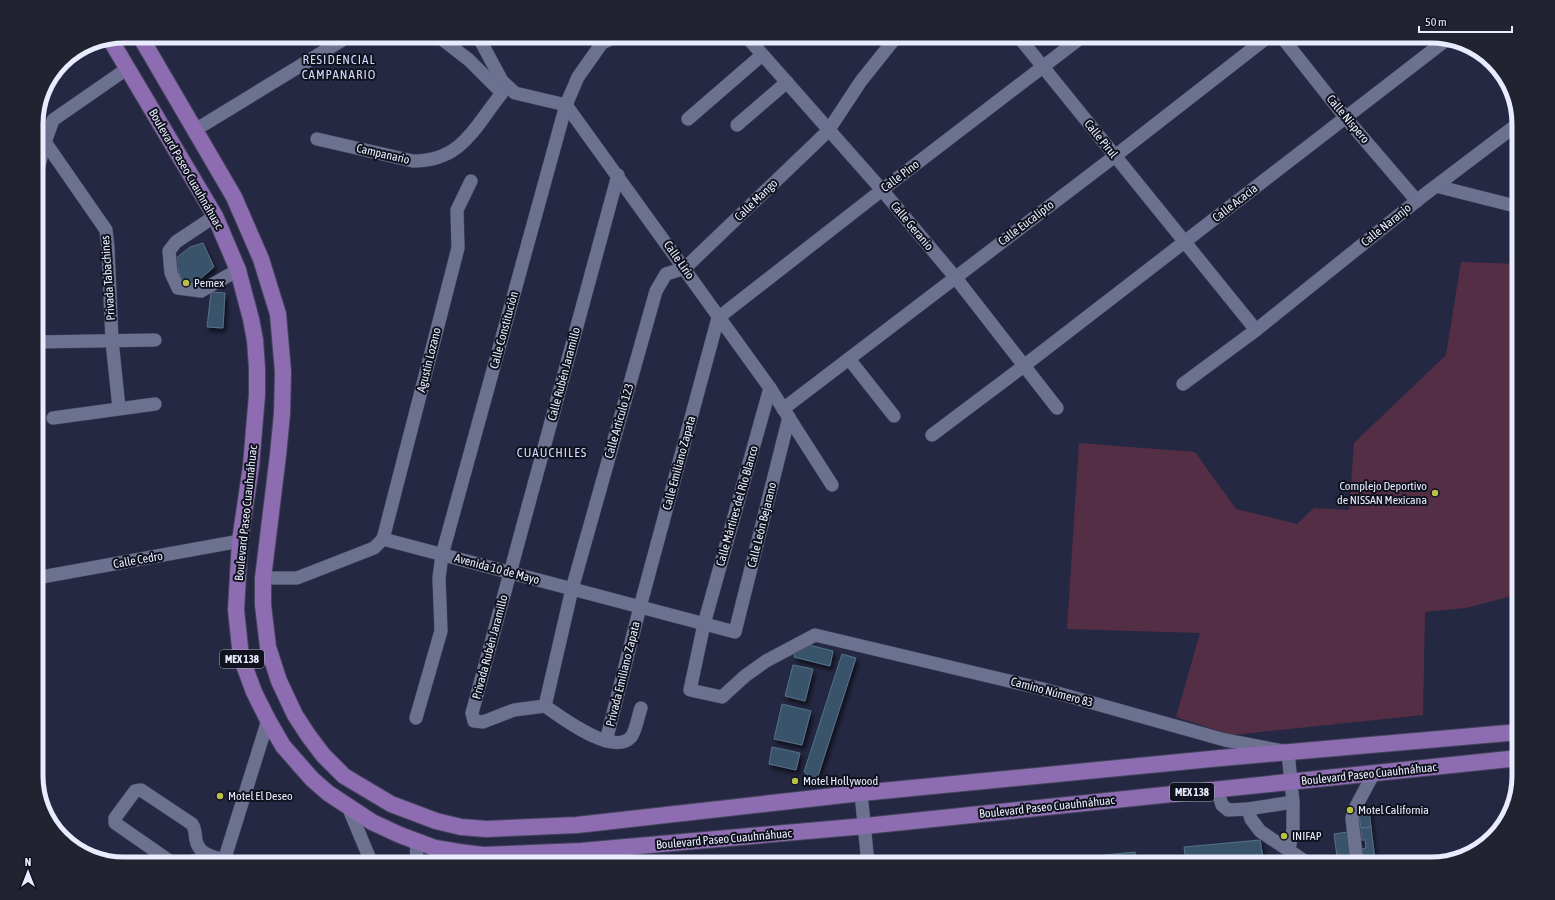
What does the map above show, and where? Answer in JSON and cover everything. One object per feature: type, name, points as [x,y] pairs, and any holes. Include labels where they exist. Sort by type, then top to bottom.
[{"type":"main road","name":"Boulevard Paseo Cuauhnáhuac","points":[[144,43],[234,196],[261,258],[278,314],[283,372],[282,414],[264,578],[263,605],[268,647],[279,681],[295,714],[323,755],[344,776],[390,804],[414,814],[461,827],[486,829],[577,825],[861,793],[1288,752],[1512,733]]},
{"type":"main road","name":"Boulevard Paseo Cuauhnáhuac","points":[[113,44],[216,216],[238,270],[251,319],[257,368],[257,395],[253,452],[240,541],[236,610],[241,657],[254,692],[283,746],[302,769],[328,794],[349,809],[372,822],[435,848],[471,857]]},
{"type":"main road","name":"Boulevard Paseo Cuauhnáhuac","points":[[504,857],[865,826],[1512,759]]},
{"type":"street","points":[[195,130],[338,43]]},
{"type":"street","name":"Campanario","points":[[317,139],[413,161],[426,161],[448,155],[467,141],[502,93],[469,60],[447,43]]},
{"type":"street","points":[[482,43],[502,81],[515,93],[566,105]]},
{"type":"street","name":"Calle Constitución","points":[[416,718],[442,632],[439,578],[442,555],[566,105],[578,77],[602,43]]},
{"type":"street","name":"Calle Geranio","points":[[752,43],[828,131],[882,190],[955,277],[1057,408]]},
{"type":"street","name":"Calle Mango","points":[[685,268],[828,131],[861,81],[891,43]]},
{"type":"street","name":"Calle Pirul","points":[[1024,43],[1256,330]]},
{"type":"street","name":"Calle Pino","points":[[718,318],[882,190],[1075,43]]},
{"type":"street","name":"Calle Eucalipto","points":[[786,413],[849,359],[1260,43]]},
{"type":"street","name":"Calle Níspero","points":[[1287,43],[1345,117],[1417,201]]},
{"type":"street","name":"Calle Acacia","points":[[932,435],[1441,44]]},
{"type":"street","points":[[688,119],[762,55]]},
{"type":"street","points":[[43,150],[53,120],[128,68]]},
{"type":"street","points":[[737,125],[787,82]]},
{"type":"street","name":"Calle Lirio","points":[[566,105],[618,175],[685,268],[718,318],[770,388],[832,485]]},
{"type":"street","name":"Calle Naranjo","points":[[1183,384],[1256,330],[1436,186],[1512,128]]},
{"type":"street","name":"Privada Tabachines","points":[[45,142],[106,230],[112,341],[118,408]]},
{"type":"street","name":"Calle Rubén Jaramillo","points":[[510,573],[618,175]]},
{"type":"street","name":"Agustín Lozano","points":[[383,539],[458,248],[457,210],[471,181]]},
{"type":"street","points":[[1436,186],[1512,205]]},
{"type":"street","points":[[216,216],[176,242],[169,251],[171,273],[178,288],[200,291],[238,270]]},
{"type":"street","name":"Calle Artículo 123","points":[[545,706],[572,589],[656,290],[666,274],[685,268]]},
{"type":"street","name":"Calle Emiliano Zapata","points":[[640,607],[718,318]]},
{"type":"street","points":[[43,342],[155,340]]},
{"type":"street","points":[[849,359],[894,416]]},
{"type":"street","name":"Calle Mártires del Río Blanco","points":[[770,388],[704,624],[690,690],[722,697],[745,676],[766,661],[815,635]]},
{"type":"street","points":[[53,418],[155,404]]},
{"type":"street","name":"Calle León Bejarano","points":[[735,632],[786,413]]},
{"type":"street","points":[[264,578],[297,578],[374,548],[383,539]]},
{"type":"street","name":"Avenida 10 de Mayo","points":[[383,539],[735,632]]},
{"type":"street","name":"Calle Cedro","points":[[43,577],[240,541]]},
{"type":"street","name":"Privada Rubén Jaramillo","points":[[510,573],[472,713],[474,721],[483,722],[514,710],[545,706]]},
{"type":"street","name":"Privada Emiliano Zapata","points":[[606,741],[640,607]]},
{"type":"street","name":"Camino Número 83","points":[[815,635],[1043,689],[1225,740],[1288,752]]},
{"type":"street","points":[[545,706],[580,729],[616,744],[627,741],[632,736],[640,708]]},
{"type":"street","points":[[225,857],[268,720]]},
{"type":"street","points":[[1288,752],[1293,802],[1292,829],[1289,849]]},
{"type":"street","points":[[1356,857],[1352,818],[1354,810],[1374,773]]},
{"type":"street","points":[[1217,789],[1222,805],[1228,810],[1248,809],[1293,802]]},
{"type":"street","points":[[164,857],[115,823],[115,818],[135,791],[141,790],[192,824],[195,828],[196,842],[199,848],[203,853],[212,857]]},
{"type":"street","points":[[861,793],[867,857]]},
{"type":"street","points":[[349,809],[369,857]]},
{"type":"street","points":[[1248,809],[1251,819],[1260,831],[1300,857]]},
{"type":"street","points":[[416,857],[417,841]]},
{"type":"street","points":[[435,848],[437,857]]},
{"type":"shaded area","name":"Complejo Deportivo de NISSAN Mexicana","points":[[1461,262],[1512,264],[1512,596],[1466,608],[1425,612],[1423,715],[1232,735],[1176,717],[1200,633],[1067,629],[1079,443],[1195,452],[1236,509],[1297,524],[1314,508],[1349,510],[1354,443],[1446,355]]},
{"type":"building","points":[[203,243],[214,267],[199,280],[184,285],[174,260],[190,247]]},
{"type":"building","points":[[211,292],[225,293],[223,328],[207,327]]},
{"type":"building","points":[[805,644],[833,651],[830,666],[794,657],[795,651]]},
{"type":"building","points":[[842,654],[856,658],[816,782],[804,772]]},
{"type":"building","points":[[793,665],[813,669],[805,701],[785,696]]},
{"type":"building","points":[[782,704],[811,711],[802,745],[774,739]]},
{"type":"building","points":[[772,747],[800,753],[796,770],[769,764]]},
{"type":"building","points":[[1369,810],[1371,827],[1361,828],[1358,811]]},
{"type":"building","points":[[1371,827],[1375,857],[1363,857],[1362,849],[1366,848],[1365,840],[1361,840],[1361,828]]},
{"type":"building","points":[[1348,832],[1351,857],[1337,857],[1334,834]]},
{"type":"building","points":[[1260,840],[1263,857],[1185,857],[1184,847]]},
{"type":"building","points":[[1135,852],[1136,857],[1084,857]]},
{"type":"place","name":"Pemex","points":[[186,283]]},
{"type":"place","name":"Complejo Deportivo de NISSAN Mexicana","points":[[1435,493]]},
{"type":"place","name":"Motel Hollywood","points":[[795,781]]},
{"type":"place","name":"Motel El Deseo","points":[[220,796]]},
{"type":"place","name":"Motel California","points":[[1350,810]]},
{"type":"place","name":"INIFAP","points":[[1284,836]]},
{"type":"district","name":"RESIDENCIAL CAMPANARIO","points":[[339,66]]},
{"type":"district","name":"CUAUCHILES","points":[[552,452]]}]
